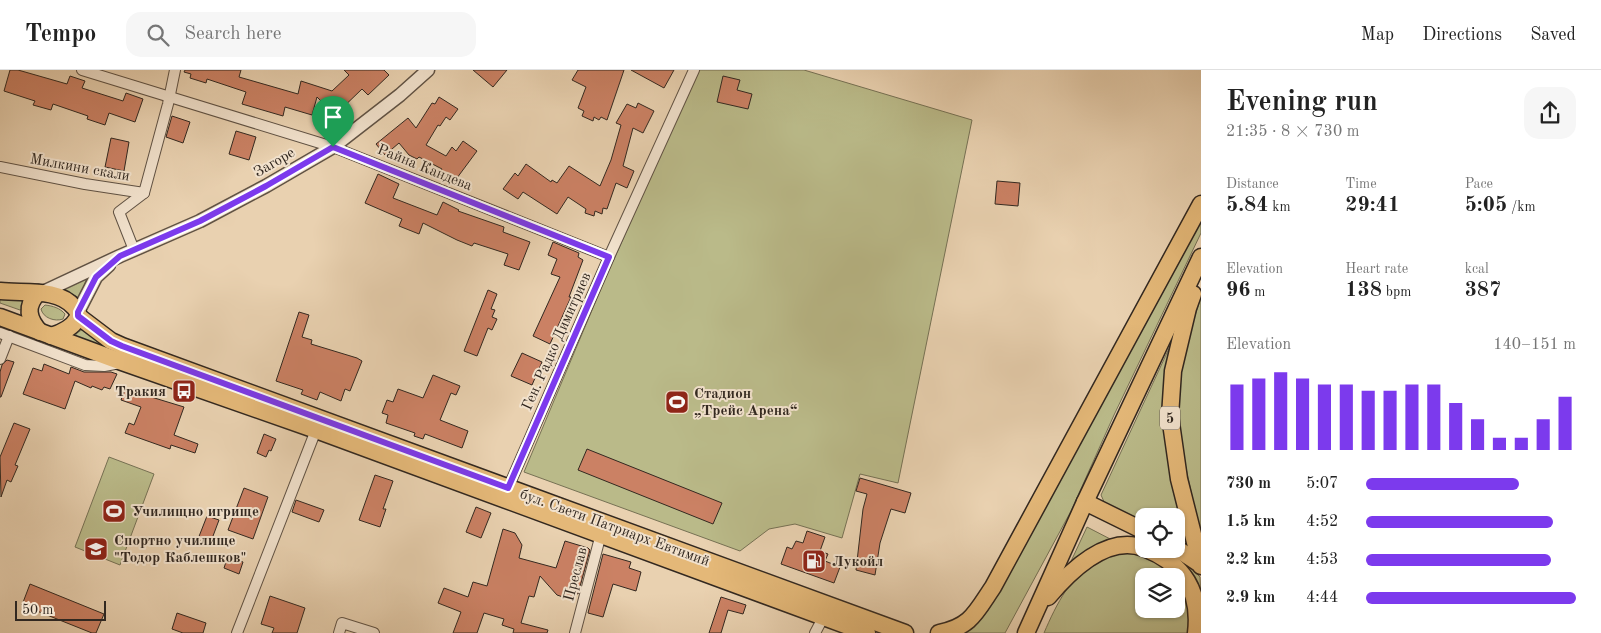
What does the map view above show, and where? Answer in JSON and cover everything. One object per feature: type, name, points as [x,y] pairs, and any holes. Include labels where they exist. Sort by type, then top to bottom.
[{"type":"main road","points":[[939,633],[951,631],[970,621],[993,587],[1201,204]]},
{"type":"main road","points":[[1027,632],[1085,502],[1201,257]]},
{"type":"main road","name":"5","points":[[1201,272],[1188,308],[1173,371],[1170,416],[1179,479],[1201,565]]},
{"type":"main road","points":[[0,291],[40,293],[60,298],[74,306],[78,314],[71,326],[45,334],[31,319],[29,310],[31,301],[40,293]]},
{"type":"main road","name":"бул. Свети Патриарх Евтимий","points":[[78,314],[111,341],[122,346],[508,488],[603,529],[867,633]]},
{"type":"main road","name":"бул. Свети Патриарх Евтимий","points":[[0,316],[122,362],[603,529]]},
{"type":"main road","points":[[1085,502],[1135,527]]},
{"type":"main road","points":[[1034,615],[1062,580],[1098,552],[1119,546],[1135,547]]},
{"type":"main road","points":[[1185,554],[1201,565]]},
{"type":"main road","points":[[1164,558],[1177,567],[1193,588],[1198,609],[1196,633]]},
{"type":"main road","name":"бул. Свети Патриарх Евтимий","points":[[825,618],[904,633]]},
{"type":"street","name":"Райна Кандева","points":[[82,70],[333,147],[609,257]]},
{"type":"street","name":"Милкини скали","points":[[0,167],[85,184],[144,193],[170,96],[175,70]]},
{"type":"street","name":"Загоре","points":[[40,293],[200,221],[266,186],[333,147],[428,70]]},
{"type":"street","name":"Ген. Радко Димитриев","points":[[508,488],[609,257],[694,70]]},
{"type":"street","points":[[134,250],[119,212],[144,193]]},
{"type":"street","name":"Загоре","points":[[78,314],[96,277],[120,256]]},
{"type":"street","points":[[0,359],[4,335],[85,365],[104,366],[122,362]]},
{"type":"street","points":[[237,633],[316,430]]},
{"type":"street","name":"Преслав","points":[[575,633],[603,529]]},
{"type":"street","points":[[816,633],[825,618]]},
{"type":"street","points":[[339,633],[342,623],[374,633]]},
{"type":"green space","points":[[698,70],[804,70],[972,120],[898,483],[860,474],[842,538],[795,524],[769,529],[740,551],[524,472],[603,284]]},
{"type":"green space","points":[[1201,219],[1201,233],[1114,415],[1071,511],[1005,633],[965,633],[980,620]]},
{"type":"green space","points":[[87,277],[79,298],[65,290],[65,287]]},
{"type":"green space","points":[[1201,297],[1201,532],[1181,445],[1178,389],[1188,337]]},
{"type":"green space","points":[[0,298],[21,300],[23,303],[22,309],[0,303]]},
{"type":"green space","points":[[45,305],[61,310],[65,314],[63,319],[56,320],[44,315],[41,309]]},
{"type":"green space","points":[[83,329],[116,351],[75,336]]},
{"type":"green space","points":[[1172,342],[1166,366],[1163,401],[1166,444],[1178,508],[1135,508],[1135,519],[1105,504],[1101,495]]},
{"type":"green space","name":"Училищно игрище","points":[[109,457],[154,474],[120,565],[75,547]]},
{"type":"green space","points":[[1087,527],[1116,542],[1066,572]]},
{"type":"green space","points":[[1185,534],[1189,547],[1185,545]]},
{"type":"green space","points":[[1120,552],[1135,553],[1135,558],[1148,558],[1167,568],[1135,568],[1135,618],[1185,618],[1185,588],[1191,610],[1189,633],[1044,633],[1054,611],[1073,580],[1091,564],[1103,557]]},
{"type":"green space","points":[[1165,558],[1181,558],[1200,577],[1201,601],[1185,582],[1185,568],[1173,568]]},
{"type":"building","points":[[10,70],[18,70],[67,84],[70,76],[85,81],[82,88],[123,101],[126,93],[143,99],[135,122],[109,113],[105,125],[87,119],[88,116],[53,104],[51,110],[33,105],[35,101],[4,91]]},
{"type":"building","points":[[185,70],[241,70],[239,77],[298,94],[301,81],[332,91],[349,75],[344,70],[384,70],[389,75],[368,95],[362,89],[335,115],[317,97],[312,115],[285,107],[283,116],[242,104],[246,92],[207,79],[206,83],[190,78],[191,74],[184,72]]},
{"type":"building","points":[[473,70],[507,70],[493,87]]},
{"type":"building","points":[[578,70],[624,70],[607,120],[601,117],[599,120],[594,117],[593,121],[582,116],[584,111],[578,108],[586,87],[572,80]]},
{"type":"building","points":[[631,70],[674,70],[664,88]]},
{"type":"building","points":[[723,76],[740,80],[737,90],[752,94],[748,109],[717,102]]},
{"type":"building","points":[[439,97],[458,109],[450,120],[446,117],[440,126],[438,125],[426,145],[446,156],[452,147],[456,151],[463,141],[477,151],[454,182],[440,172],[442,169],[419,157],[417,159],[409,155],[399,143],[385,155],[376,144],[408,118],[416,128],[432,103],[435,104]]},
{"type":"building","points":[[638,103],[654,111],[643,133],[633,128],[623,166],[634,171],[627,188],[616,183],[607,209],[603,208],[602,214],[595,211],[594,216],[585,213],[586,209],[568,197],[557,214],[523,192],[518,199],[503,189],[515,173],[518,176],[526,164],[551,182],[552,180],[557,183],[569,166],[600,186],[611,160],[621,125],[616,123],[627,104],[636,108]]},
{"type":"building","points":[[172,116],[190,122],[183,143],[166,137]]},
{"type":"building","points":[[236,131],[256,137],[249,160],[229,154]]},
{"type":"building","points":[[111,138],[129,142],[124,171],[105,167]]},
{"type":"building","points":[[378,174],[399,184],[393,198],[437,215],[443,202],[458,211],[504,227],[503,232],[530,242],[519,270],[504,265],[508,254],[474,243],[472,246],[423,223],[419,234],[399,226],[402,219],[365,203]]},
{"type":"building","points":[[997,181],[1020,183],[1018,206],[995,204]]},
{"type":"building","points":[[553,242],[579,253],[578,257],[583,260],[569,297],[571,297],[550,344],[533,336],[560,277],[551,274],[557,259],[548,255]]},
{"type":"building","points":[[488,290],[497,294],[491,309],[495,310],[492,317],[497,319],[492,330],[488,328],[477,356],[464,351]]},
{"type":"building","points":[[299,312],[309,315],[302,337],[312,340],[311,344],[362,361],[350,391],[345,389],[341,401],[320,392],[317,400],[301,394],[303,390],[276,381]]},
{"type":"building","points":[[522,353],[542,362],[532,385],[511,376]]},
{"type":"building","points":[[7,360],[14,362],[0,397],[0,372],[2,365]]},
{"type":"building","points":[[44,364],[69,374],[71,367],[84,372],[111,372],[117,374],[110,389],[104,387],[102,390],[92,386],[91,388],[75,381],[65,409],[23,394],[33,368],[42,371]]},
{"type":"building","points":[[433,375],[460,386],[456,395],[451,393],[440,420],[468,431],[462,448],[425,434],[423,439],[414,436],[415,433],[386,423],[388,415],[382,413],[387,400],[393,402],[398,389],[423,398]]},
{"type":"building","points":[[125,389],[184,407],[174,435],[198,444],[195,453],[171,445],[170,449],[125,433],[129,423],[134,425],[141,407],[121,400]]},
{"type":"building","points":[[14,423],[30,429],[15,465],[18,466],[11,482],[7,480],[1,497],[0,457]]},
{"type":"building","points":[[264,434],[276,439],[266,457],[257,453]]},
{"type":"building","points":[[587,449],[722,503],[713,524],[578,470]]},
{"type":"building","points":[[375,475],[393,481],[383,509],[386,509],[380,527],[359,520]]},
{"type":"building","points":[[860,478],[911,493],[905,513],[891,509],[880,543],[875,575],[856,570],[863,509],[867,494],[856,491]]},
{"type":"building","points":[[244,488],[268,497],[253,539],[228,530]]},
{"type":"building","points":[[296,500],[324,510],[319,522],[292,512]]},
{"type":"building","points":[[476,507],[491,513],[481,538],[466,532]]},
{"type":"building","points":[[207,516],[219,520],[210,544],[198,539]]},
{"type":"building","points":[[503,529],[515,533],[522,545],[519,558],[556,568],[565,541],[588,548],[590,550],[578,594],[575,593],[572,600],[557,595],[540,576],[534,597],[529,596],[521,623],[548,630],[547,633],[513,633],[514,629],[502,625],[504,619],[484,613],[477,633],[453,633],[461,612],[438,603],[444,588],[468,597],[473,582],[487,586]]},
{"type":"building","points":[[807,531],[825,537],[820,551],[828,554],[825,561],[840,567],[834,583],[781,564],[787,547],[792,549],[796,541],[803,543]]},
{"type":"building","points":[[603,554],[631,562],[629,568],[641,572],[636,591],[613,584],[603,617],[588,613]]},
{"type":"building","points":[[228,556],[243,562],[239,574],[224,568]]},
{"type":"building","points":[[30,584],[104,614],[96,633],[22,605]]},
{"type":"building","points":[[270,596],[305,608],[297,633],[272,633],[274,628],[261,624]]},
{"type":"building","points":[[721,597],[746,605],[743,614],[728,610],[721,633],[709,633]]},
{"type":"building","points":[[177,613],[206,623],[203,633],[183,633],[172,629]]},
{"type":"place","name":"Тракия","points":[[184,391]]},
{"type":"place","name":"Стадион „Трейс Арена“","points":[[677,402]]},
{"type":"place","name":"Училищно игрище","points":[[114,511]]},
{"type":"place","name":"Спортно училище \"Тодор Каблешков\"","points":[[96,549]]},
{"type":"place","name":"Лукойл","points":[[814,561]]},
{"type":"route","points":[[333,147],[609,257],[508,488],[122,346],[111,341],[78,316],[78,312],[96,277],[120,256],[200,221],[266,186],[333,147]]}]
